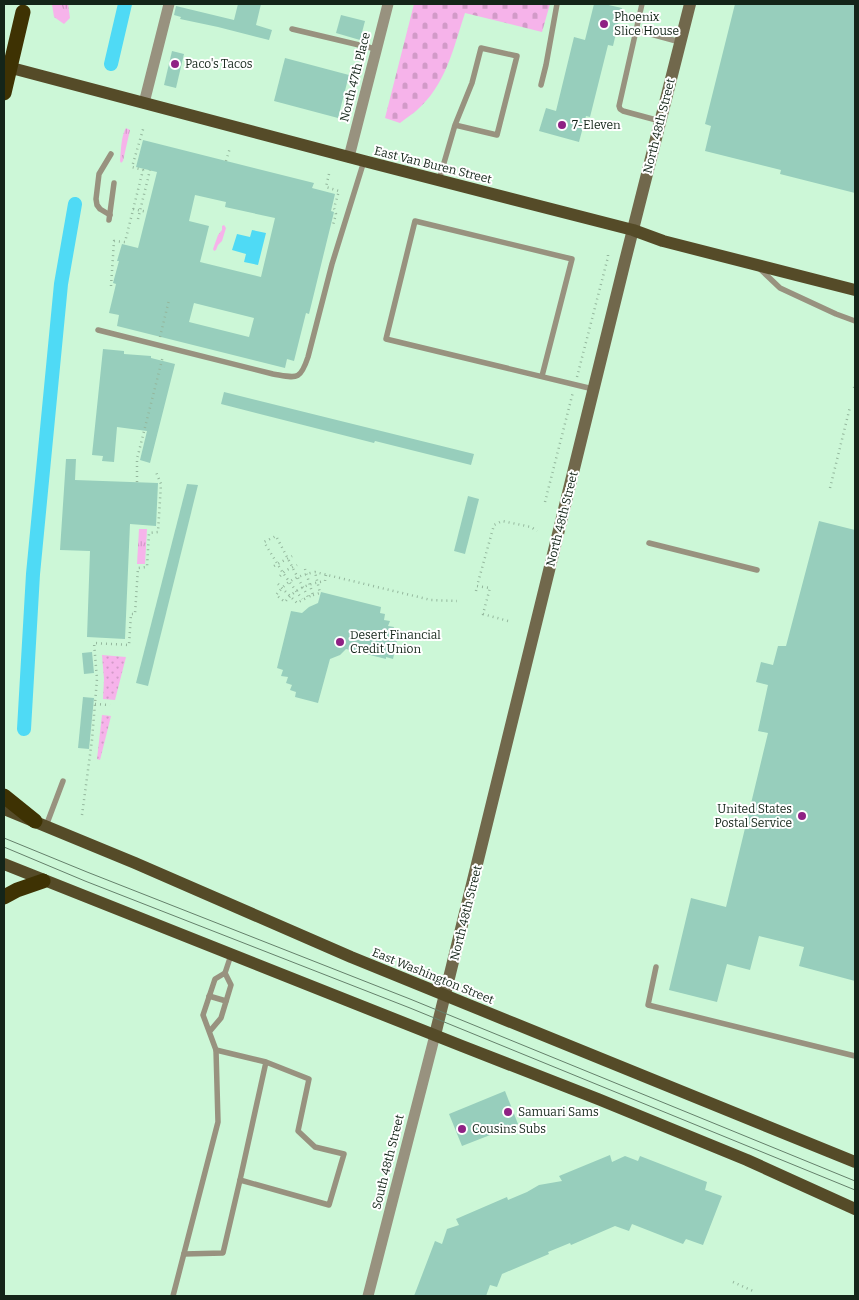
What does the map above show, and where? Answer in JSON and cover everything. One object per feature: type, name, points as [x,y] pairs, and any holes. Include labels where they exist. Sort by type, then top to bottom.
[{"type":"highway","points":[[4,93],[24,8]]},
{"type":"highway","points":[[4,796],[40,824]]},
{"type":"highway","points":[[4,897],[16,890],[43,881]]},
{"type":"main road","name":"East Van Buren Street","points":[[4,66],[633,230],[663,241],[855,290]]},
{"type":"main road","name":"East Washington Street","points":[[4,809],[127,859],[445,996],[855,1162]]},
{"type":"main road","points":[[4,864],[435,1036],[591,1096],[720,1149],[855,1209]]},
{"type":"street","points":[[144,103],[169,4]]},
{"type":"street","name":"North 47th Place","points":[[349,157],[388,4]]},
{"type":"street","name":"North 48th Street","points":[[435,1036],[593,389],[690,4]]},
{"type":"street","name":"South 48th Street","points":[[368,1296],[435,1036]]},
{"type":"lane","points":[[541,85],[557,4]]},
{"type":"lane","points":[[642,4],[619,106],[623,111],[660,121]]},
{"type":"lane","points":[[292,29],[376,49]]},
{"type":"lane","points":[[636,30],[680,42]]},
{"type":"lane","points":[[439,180],[455,124],[472,83],[481,48],[517,56],[497,135],[455,124]]},
{"type":"lane","points":[[111,154],[99,174],[96,199],[97,205],[109,217],[114,183]]},
{"type":"lane","points":[[98,330],[274,374],[290,377],[300,375],[308,357],[332,264],[364,161]]},
{"type":"lane","points":[[542,376],[572,259],[415,221],[386,339],[593,389]]},
{"type":"lane","points":[[754,264],[780,288],[855,321]]},
{"type":"lane","points":[[649,544],[757,570]]},
{"type":"lane","points":[[40,824],[63,781]]},
{"type":"lane","points":[[210,1031],[221,1018],[231,985],[225,973],[231,954]]},
{"type":"lane","points":[[656,967],[648,1005],[855,1056]]},
{"type":"lane","points":[[174,1296],[218,1122],[216,1050],[203,1015],[215,978],[225,973]]},
{"type":"lane","points":[[209,996],[226,1001]]},
{"type":"lane","points":[[216,1050],[266,1062],[309,1079],[298,1131],[315,1147],[344,1154],[329,1205],[240,1180]]},
{"type":"lane","points":[[184,1254],[222,1253],[266,1062]]},
{"type":"path","points":[[111,286],[114,241],[125,242],[144,170],[132,167],[144,126]]},
{"type":"path","points":[[226,161],[230,148]]},
{"type":"path","points":[[138,220],[150,170]]},
{"type":"path","points":[[329,174],[326,187],[339,191],[334,208],[336,214],[332,231]]},
{"type":"path","points":[[133,209],[148,212]]},
{"type":"path","points":[[137,482],[137,459],[164,356],[156,353],[169,300]]},
{"type":"path","points":[[854,388],[855,383]]},
{"type":"path","points":[[830,488],[850,407]]},
{"type":"path","points":[[82,815],[97,680],[94,643],[128,645],[131,614],[135,614],[138,568],[147,567],[149,533],[158,532],[161,484],[156,472]]},
{"type":"path","points":[[476,591],[494,525],[502,521],[531,527],[538,531]]},
{"type":"path","points":[[302,599],[264,542],[276,536],[308,596]]},
{"type":"path","points":[[274,566],[292,556]]},
{"type":"path","points":[[280,576],[297,565]]},
{"type":"path","points":[[305,569],[314,594]]},
{"type":"path","points":[[278,584],[297,603],[308,596],[320,592],[315,572]]},
{"type":"path","points":[[326,575],[325,581],[303,587],[285,602],[276,595],[282,588],[298,577],[315,572],[431,600],[457,601]]},
{"type":"path","points":[[477,586],[490,588],[483,614],[508,621]]},
{"type":"path","points":[[95,704],[110,705]]},
{"type":"path","points":[[733,1282],[753,1291]]},
{"type":"green space","points":[[52,4],[68,4],[70,18],[64,24],[54,17]]},
{"type":"green space","points":[[414,4],[550,4],[542,32],[465,13],[447,66],[435,90],[416,111],[400,123],[385,118]]},
{"type":"green space","points":[[126,128],[130,130],[121,163],[121,144]]},
{"type":"green space","points":[[224,225],[226,228],[222,241],[214,251],[218,235]]},
{"type":"green space","points":[[139,529],[147,529],[145,564],[137,564]]},
{"type":"green space","points":[[102,655],[126,657],[115,700],[103,699]]},
{"type":"green space","points":[[102,715],[111,716],[100,760],[97,759]]},
{"type":"water","points":[[252,230],[266,233],[258,265],[244,262],[246,254],[232,250],[237,234],[250,237]]},
{"type":"building","points":[[238,4],[261,4],[256,25],[272,30],[269,40],[180,19],[181,17],[174,15],[176,6],[234,20]]},
{"type":"building","points":[[594,4],[622,8],[613,46],[608,45],[590,117],[586,116],[579,142],[539,131],[546,108],[556,111],[574,37],[585,40]]},
{"type":"building","points":[[735,4],[855,4],[855,193],[780,174],[781,170],[705,151],[711,126],[705,124]]},
{"type":"building","points":[[341,15],[365,21],[360,40],[336,33]]},
{"type":"building","name":"Paco's Tacos","points":[[172,51],[184,54],[176,88],[164,85]]},
{"type":"building","points":[[285,58],[349,75],[338,118],[274,101]]},
{"type":"building","points":[[143,140],[314,183],[312,188],[335,194],[331,211],[334,212],[309,314],[306,313],[294,361],[287,359],[285,368],[117,326],[119,315],[109,313],[116,284],[113,283],[119,261],[117,261],[122,244],[138,248],[157,172],[136,167]],"holes":[[[195,195],[226,202],[225,207],[275,218],[261,277],[200,262],[209,226],[189,221]],[[194,303],[254,318],[249,337],[189,322]]]},
{"type":"building","points":[[103,349],[124,351],[124,354],[151,356],[151,358],[175,364],[150,463],[140,460],[147,431],[117,427],[114,462],[102,461],[103,456],[92,455]]},
{"type":"building","points":[[224,392],[474,454],[471,465],[375,441],[374,443],[221,404]]},
{"type":"building","points":[[66,459],[76,459],[75,480],[158,483],[156,526],[130,524],[125,639],[87,637],[90,551],[60,550]]},
{"type":"building","points":[[187,484],[198,485],[148,686],[136,683]]},
{"type":"building","points":[[468,496],[479,499],[465,554],[454,551]]},
{"type":"building","name":"United States Postal Service","points":[[819,521],[855,530],[855,981],[799,966],[804,947],[759,936],[750,970],[727,964],[717,1002],[669,990],[691,898],[726,907],[768,733],[758,731],[768,685],[756,682],[761,662],[773,665],[778,646],[786,646]]},
{"type":"building","name":"Desert Financial Credit Union","points":[[321,592],[381,607],[380,613],[385,614],[384,620],[390,621],[388,626],[394,627],[392,634],[398,636],[393,659],[346,649],[340,655],[330,659],[318,703],[295,697],[296,692],[290,690],[292,685],[286,683],[288,677],[281,676],[283,670],[277,668],[291,611],[302,613],[318,603]]},
{"type":"building","points":[[92,652],[94,673],[84,674],[82,653]]},
{"type":"building","points":[[83,697],[94,698],[89,749],[78,748]]},
{"type":"building","points":[[505,1091],[518,1124],[462,1146],[449,1114]]},
{"type":"building","points":[[610,1155],[612,1162],[625,1156],[638,1161],[640,1156],[707,1182],[705,1190],[722,1196],[703,1245],[686,1239],[683,1244],[632,1224],[629,1231],[615,1226],[571,1245],[570,1243],[548,1252],[549,1254],[502,1274],[497,1287],[490,1285],[486,1296],[414,1296],[435,1241],[442,1244],[447,1229],[459,1225],[456,1219],[507,1197],[508,1200],[539,1185],[562,1181],[559,1176]]},
{"type":"waterway","points":[[111,64],[125,4]]},
{"type":"waterway","points":[[24,729],[33,574],[61,284],[75,204]]},
{"type":"tram line","points":[[4,838],[410,999],[855,1181]]},
{"type":"tram line","points":[[4,847],[85,881],[410,1008],[855,1190]]},
{"type":"place","name":"Phoenix Slice House","points":[[604,24]]},
{"type":"place","name":"Paco's Tacos","points":[[175,64]]},
{"type":"place","name":"7-Eleven","points":[[562,125]]},
{"type":"place","name":"Desert Financial Credit Union","points":[[340,642]]},
{"type":"place","name":"United States Postal Service","points":[[802,816]]},
{"type":"place","name":"Samuari Sams","points":[[508,1112]]},
{"type":"place","name":"Cousins Subs","points":[[462,1129]]}]
